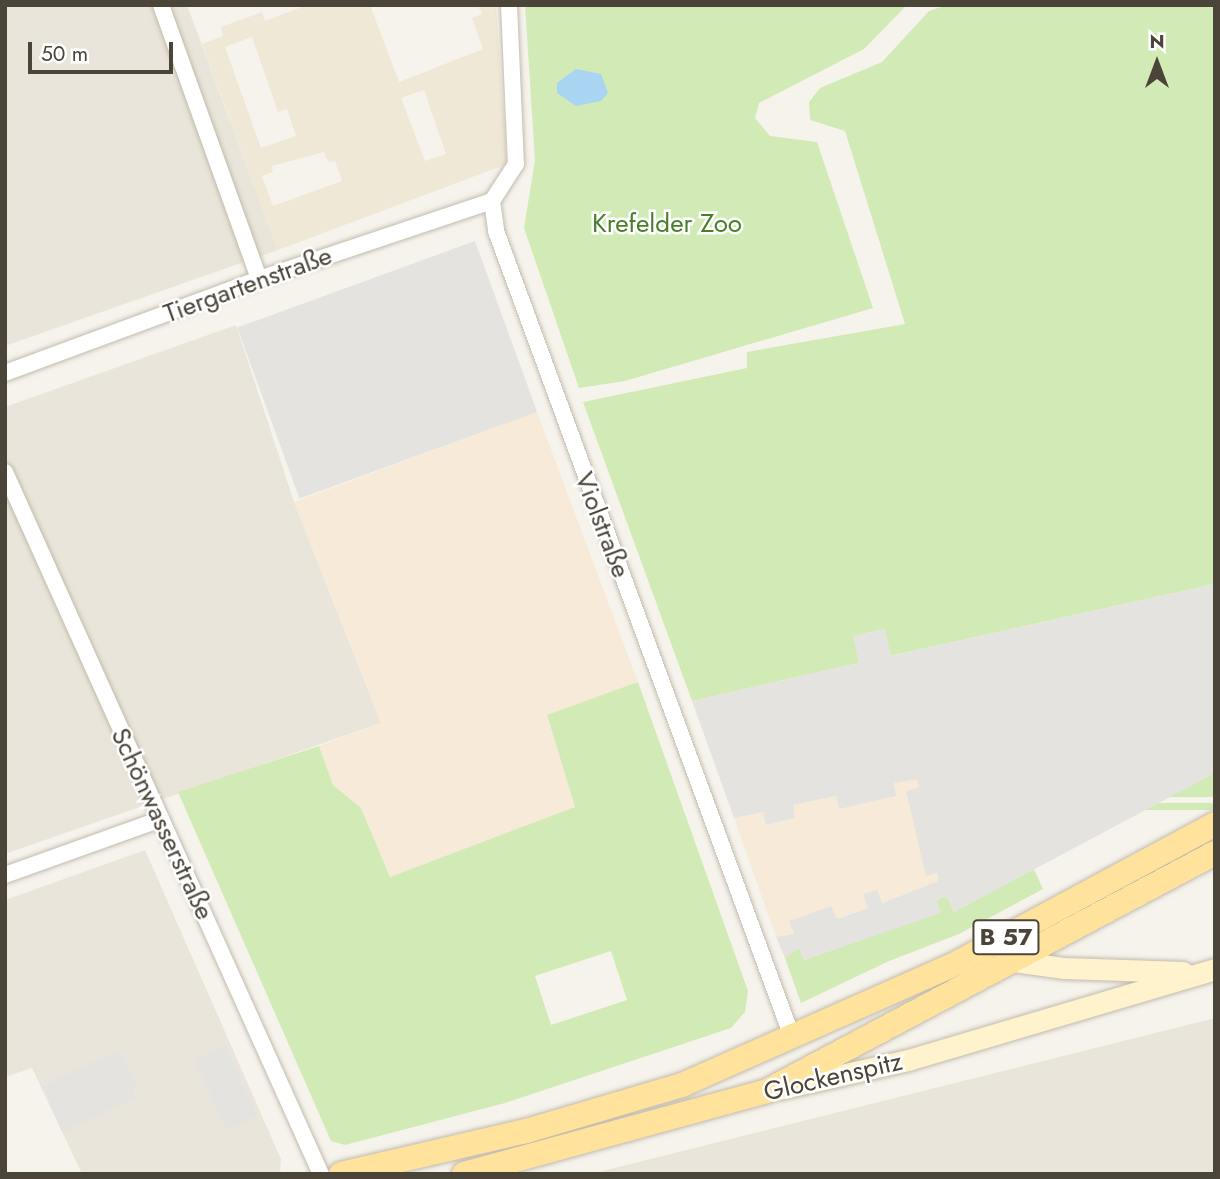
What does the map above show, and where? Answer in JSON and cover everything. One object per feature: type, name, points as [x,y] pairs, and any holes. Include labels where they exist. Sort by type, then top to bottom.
[{"type":"main road","name":"B 57","points":[[792,1038],[960,962],[1215,824]]},
{"type":"main road","name":"B 57","points":[[767,1091],[1215,853]]},
{"type":"main road","name":"Glockenspitz","points":[[960,962],[1012,960],[1064,968],[1207,971]]},
{"type":"main road","name":"Glockenspitz","points":[[464,1174],[767,1091],[908,1060],[1207,971]]},
{"type":"main road","name":"Glockenspitz","points":[[341,1174],[526,1131],[682,1085],[792,1038]]},
{"type":"street","points":[[161,5],[259,279]]},
{"type":"street","points":[[492,201],[516,164],[509,5]]},
{"type":"street","name":"Tiergartenstraße","points":[[5,373],[259,279],[492,201]]},
{"type":"street","name":"Violstraße","points":[[492,201],[495,230],[546,376],[792,1038]]},
{"type":"street","name":"Schönwasserstraße","points":[[5,472],[321,1174]]},
{"type":"street","points":[[5,875],[160,819]]},
{"type":"shaded area","points":[[5,5],[187,5],[278,250],[5,346]]},
{"type":"shaded area","points":[[307,5],[370,5],[399,82],[483,49],[472,18],[482,14],[478,5],[496,5],[507,164],[278,250],[202,44],[223,36],[221,27],[262,12],[265,21]],"holes":[[[252,37],[278,112],[287,109],[296,136],[261,148],[225,47]],[[424,90],[446,154],[425,161],[401,98]],[[324,152],[328,162],[335,161],[342,181],[273,206],[262,176],[273,172],[272,166]]]},
{"type":"shaded area","points":[[475,241],[537,412],[300,499],[237,328]]},
{"type":"shaded area","points":[[236,325],[294,502],[381,723],[5,854],[5,407]]},
{"type":"shaded area","points":[[537,412],[638,682],[547,716],[575,807],[390,877],[361,808],[333,785],[319,746],[381,723],[294,502]]},
{"type":"shaded area","points":[[1215,584],[1215,773],[954,912],[947,896],[936,900],[941,913],[804,960],[799,948],[785,958],[776,937],[794,934],[789,921],[831,906],[837,919],[868,908],[863,894],[877,890],[882,903],[938,881],[938,873],[926,876],[906,791],[919,787],[917,779],[894,783],[896,796],[839,809],[836,796],[793,805],[795,818],[766,825],[763,812],[734,818],[692,701],[859,663],[853,636],[885,629],[891,656]]},
{"type":"shaded area","points":[[917,778],[919,787],[907,791],[927,875],[938,873],[938,881],[881,903],[863,894],[868,908],[836,919],[831,907],[790,921],[794,934],[776,937],[734,818],[763,812],[767,825],[795,818],[792,805],[836,796],[839,808],[896,796],[894,783]]},
{"type":"shaded area","points":[[145,850],[281,1159],[280,1174],[82,1174],[32,1068],[5,1077],[5,900]]},
{"type":"shaded area","points":[[1215,1018],[1215,1174],[592,1174],[606,1170]]},
{"type":"shaded area","points":[[226,1046],[257,1116],[226,1130],[195,1060]]},
{"type":"shaded area","points":[[120,1050],[137,1086],[132,1088],[136,1098],[62,1132],[42,1086]]},
{"type":"green space","name":"Krefelder Zoo","points":[[525,5],[907,5],[864,49],[759,103],[755,118],[770,136],[817,142],[873,308],[625,381],[579,388],[524,228],[535,160]]},
{"type":"green space","points":[[947,5],[1215,5],[1215,584],[890,656],[884,629],[854,636],[859,663],[692,701],[583,402],[747,368],[747,352],[905,324],[845,131],[810,120],[809,102],[820,88],[882,62],[929,11]]},
{"type":"green space","points":[[638,682],[748,991],[745,1012],[731,1028],[505,1103],[345,1145],[331,1141],[178,792],[319,746],[333,785],[361,808],[390,877],[575,807],[547,715]],"holes":[[[611,951],[627,1000],[551,1025],[535,976]]]},
{"type":"green space","points":[[1028,773],[1215,773],[1215,797],[1028,797]]},
{"type":"green space","points":[[1036,803],[1215,803],[1215,810],[1036,810]]},
{"type":"green space","points":[[1034,869],[1043,889],[959,934],[889,961],[801,1003],[785,958],[789,953],[800,948],[804,960],[940,912],[936,900],[947,896],[954,912]]},
{"type":"water","points":[[576,69],[601,74],[608,93],[601,101],[576,106],[557,93],[557,83]]}]
